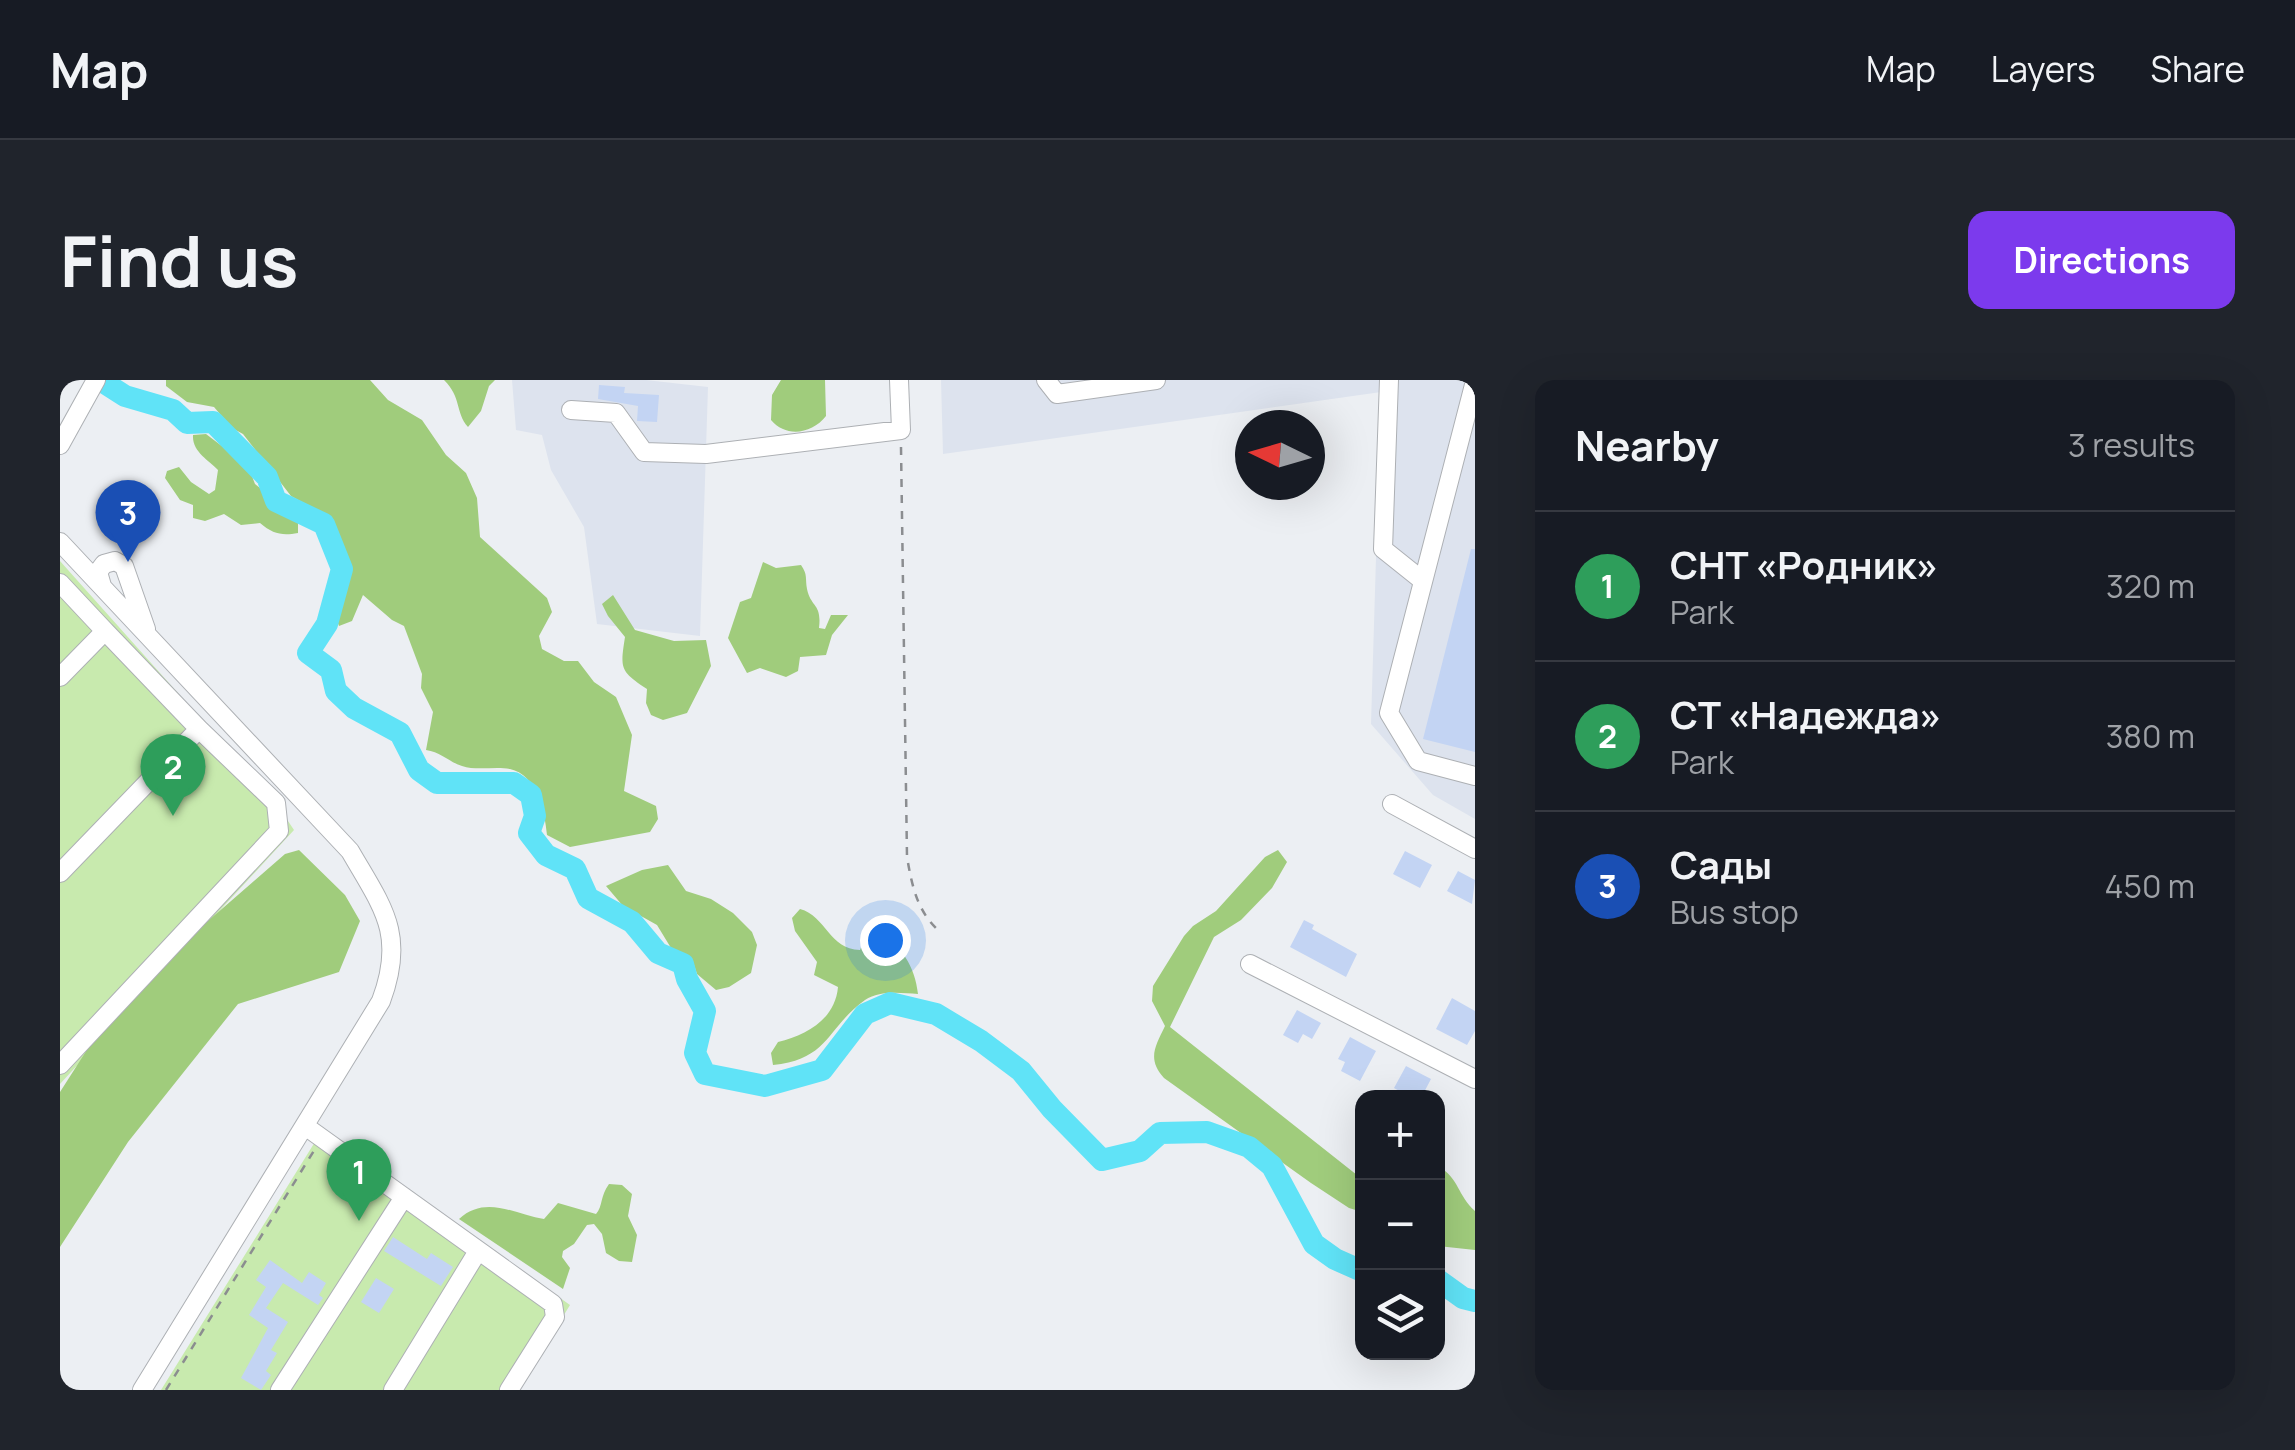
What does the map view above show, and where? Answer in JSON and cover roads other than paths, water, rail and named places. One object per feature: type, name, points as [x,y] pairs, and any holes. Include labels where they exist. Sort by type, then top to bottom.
[{"type":"street","points":[[60,444],[96,380]]},
{"type":"street","points":[[571,410],[616,413],[644,452],[706,454],[901,430],[899,380]]},
{"type":"street","points":[[1046,380],[1057,394],[1156,380]]},
{"type":"street","points":[[1390,380],[1383,549],[1423,581]]},
{"type":"street","points":[[1475,381],[1389,712],[1418,761],[1475,776]]},
{"type":"street","points":[[60,542],[350,851],[386,912],[394,952],[381,1000],[142,1390]]},
{"type":"street","points":[[102,587],[98,578],[100,568],[109,562],[124,566],[148,636]]},
{"type":"street","points":[[60,583],[276,803],[279,831],[60,1065]]},
{"type":"street","points":[[60,677],[105,631]]},
{"type":"street","points":[[60,874],[199,728]]},
{"type":"street","points":[[1392,804],[1475,850]]},
{"type":"street","points":[[1250,964],[1475,1080]]},
{"type":"street","points":[[305,1126],[552,1304],[555,1318],[509,1390]]},
{"type":"street","points":[[280,1390],[404,1197]]},
{"type":"street","points":[[392,1390],[478,1251]]},
{"type":"waterway","points":[[100,380],[125,396],[173,410],[187,423],[213,422],[267,477],[276,501],[324,524],[342,569],[327,624],[308,653],[331,670],[336,691],[354,708],[400,733],[419,770],[437,783],[514,783],[531,795],[535,816],[529,833],[546,855],[575,869],[588,898],[632,922],[658,953],[683,964],[705,1011],[695,1053],[705,1074],[765,1086],[822,1070],[865,1014],[890,1003],[936,1014],[1021,1071],[1102,1160],[1140,1151],[1160,1133],[1207,1132],[1249,1147],[1272,1166],[1314,1244],[1360,1270]]},
{"type":"waterway","points":[[1445,1285],[1475,1301]]},
{"type":"place","name":"Сады","points":[[128,562]]},
{"type":"place","name":"СТ «Надежда»","points":[[173,816]]},
{"type":"place","name":"СНТ «Родник»","points":[[359,1221]]}]
